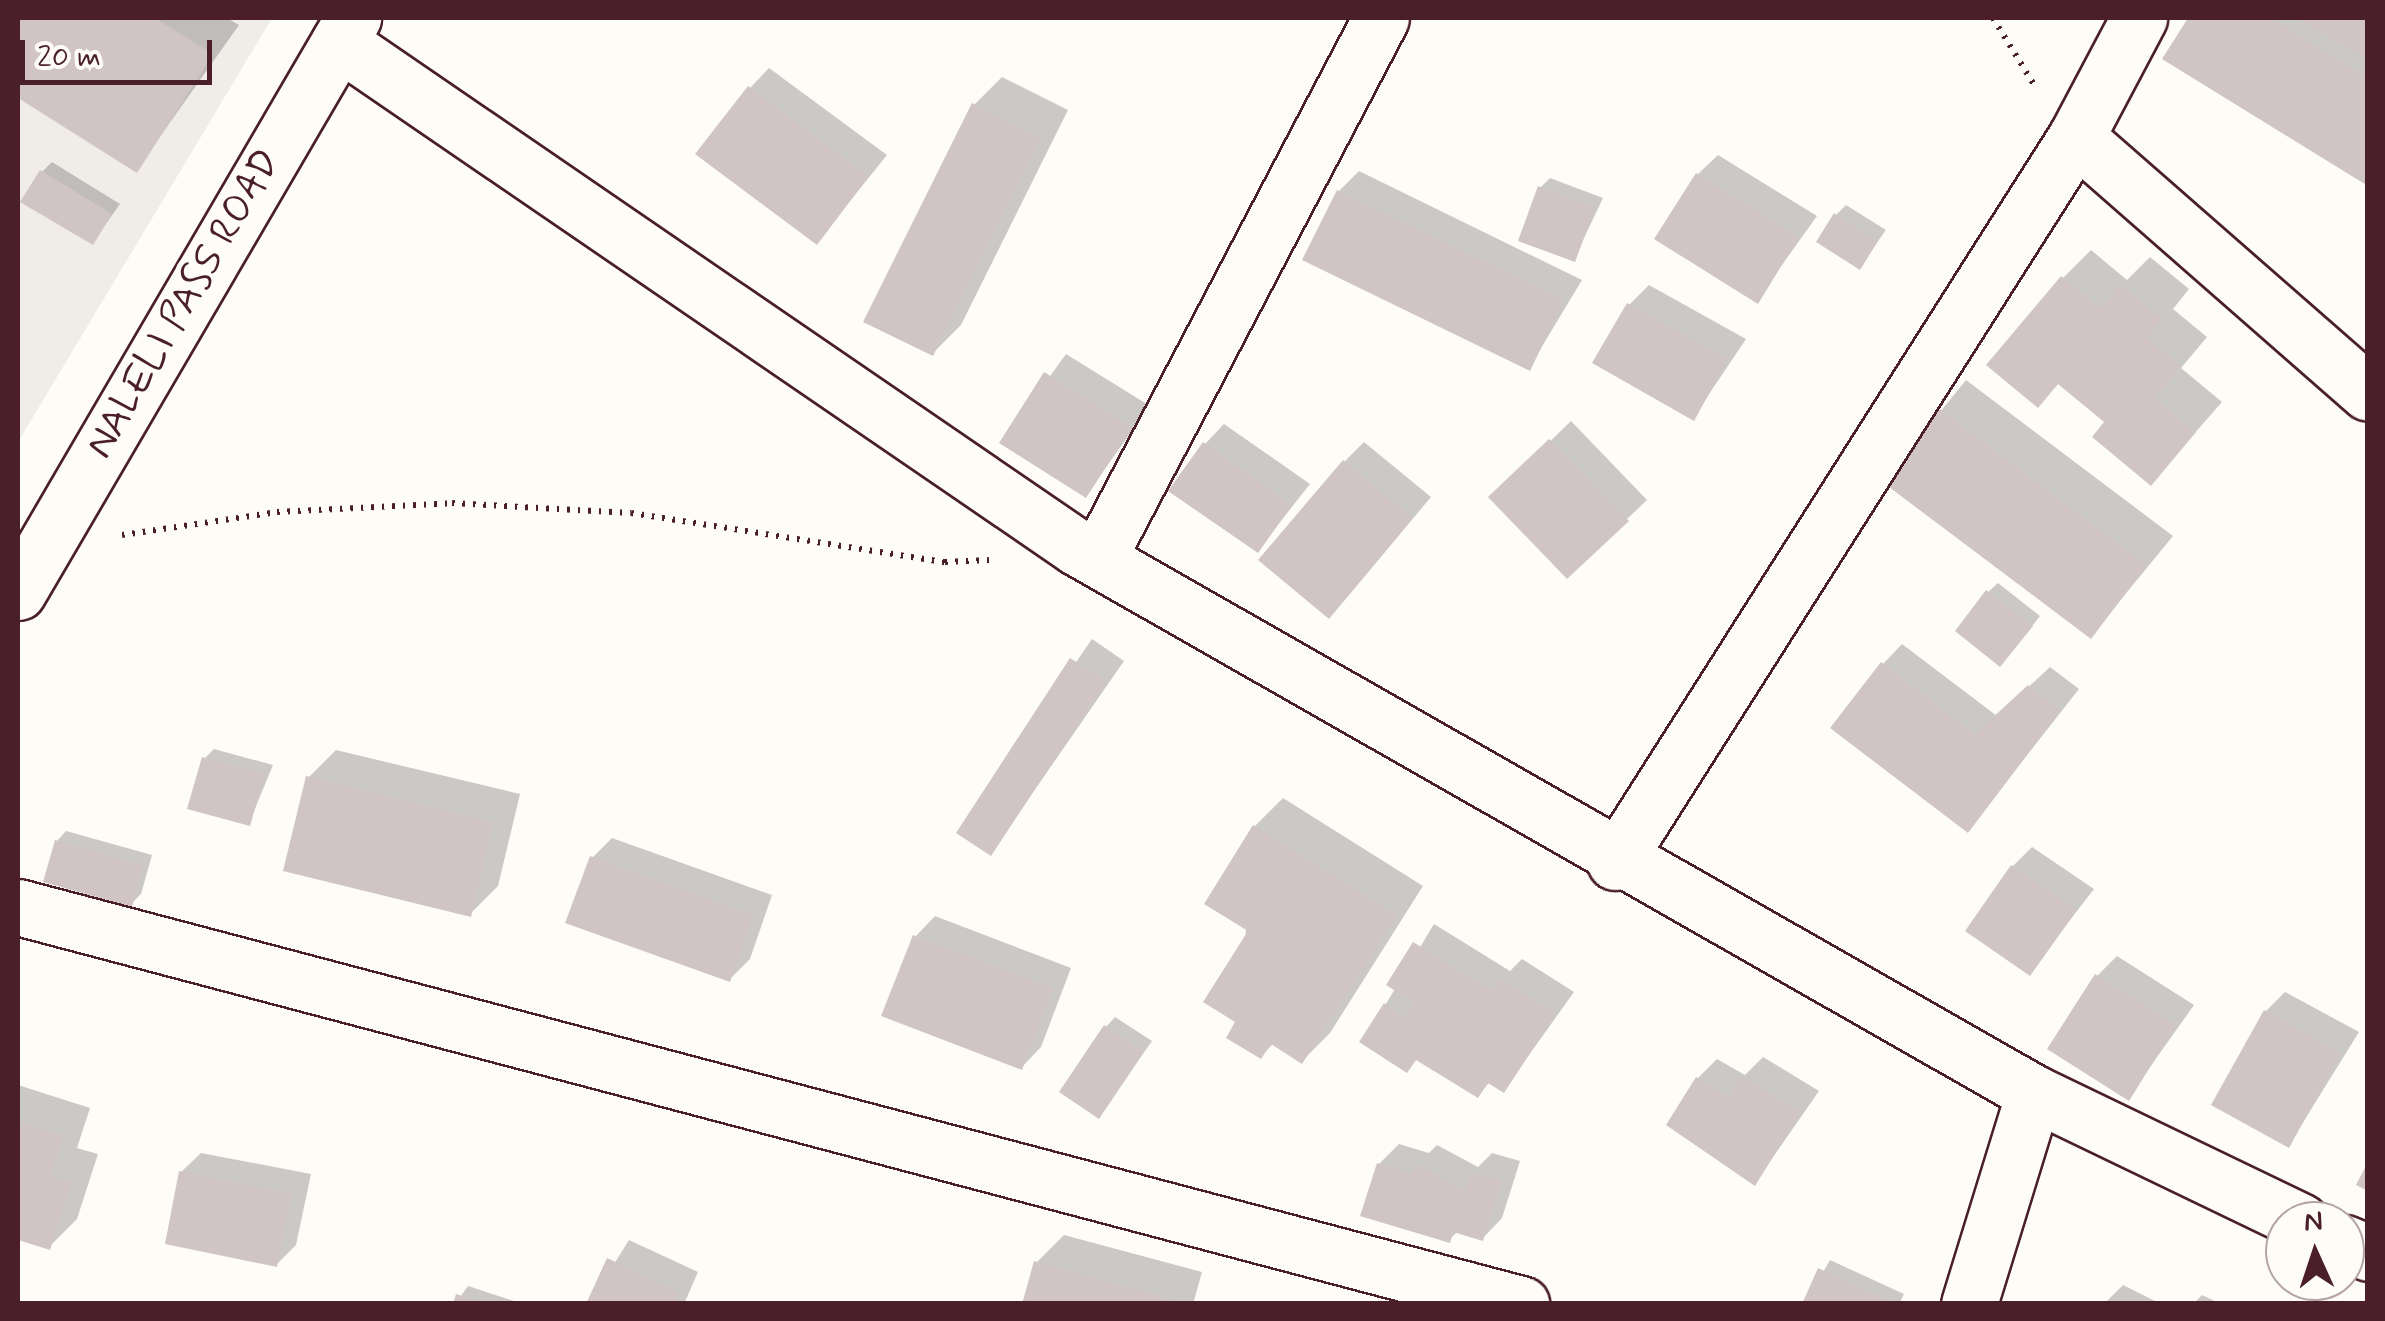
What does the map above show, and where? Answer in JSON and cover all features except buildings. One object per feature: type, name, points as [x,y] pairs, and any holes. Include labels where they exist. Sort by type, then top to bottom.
[{"type":"street","points":[[1099,556],[1381,18]]},
{"type":"street","points":[[1615,862],[2076,137],[2139,18]]},
{"type":"street","points":[[346,30],[1099,556],[1615,862],[2034,1093],[2265,1204]]},
{"type":"street","name":"NALELI PASS ROAD","points":[[30,570],[346,30]]},
{"type":"street","points":[[2076,137],[2368,393]]},
{"type":"street","points":[[18,907],[1521,1304]]},
{"type":"street","points":[[1970,1304],[2034,1093]]},
{"type":"path","points":[[1993,18],[2012,58],[2076,137]]},
{"type":"path","points":[[30,570],[277,512],[452,503],[631,512],[945,562],[1003,560]]},
{"type":"shaded area","points":[[18,18],[272,18],[18,442]]}]
